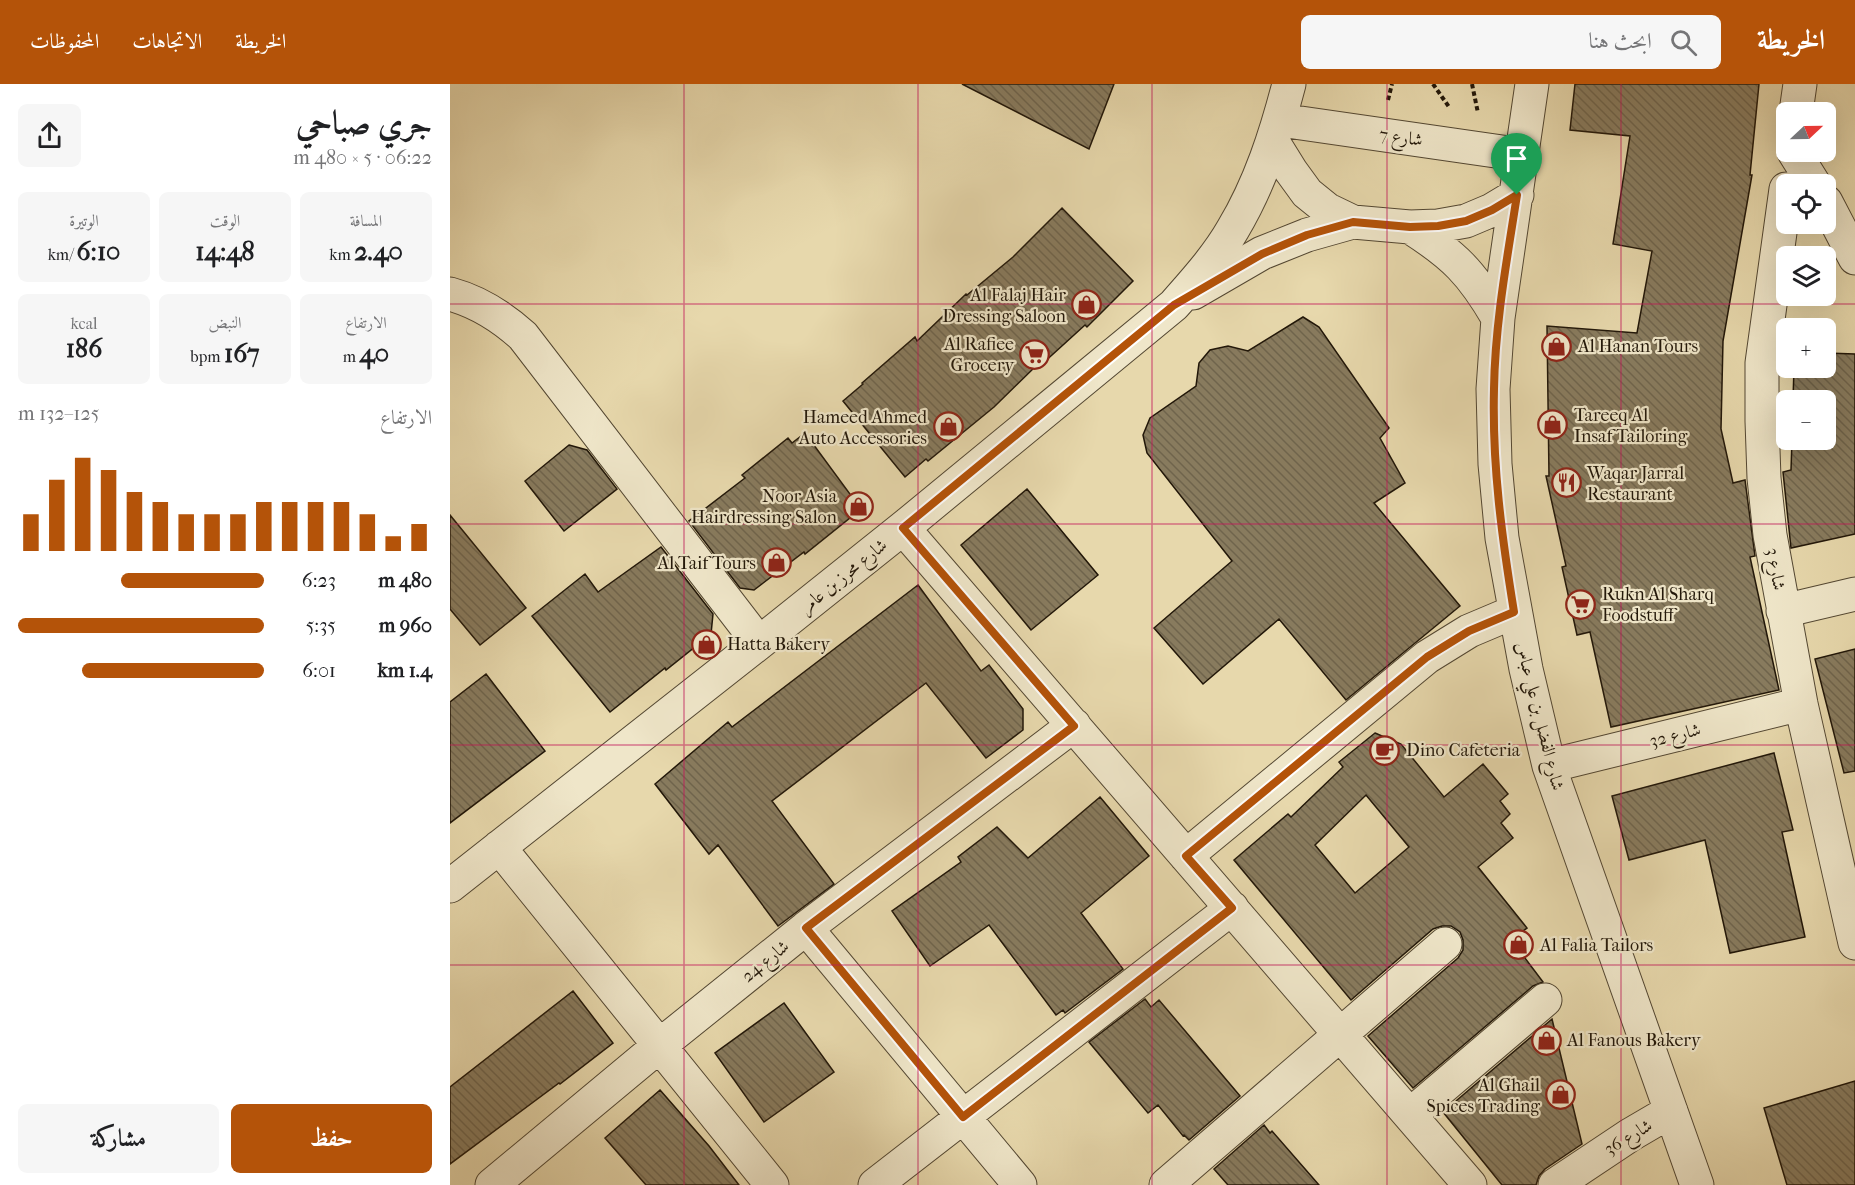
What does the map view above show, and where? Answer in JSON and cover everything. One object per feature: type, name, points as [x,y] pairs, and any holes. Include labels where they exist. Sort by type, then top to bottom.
[{"type":"street","name":"شارع محرز بن عامر","points":[[450,886],[903,528],[1174,305],[1205,269],[1233,230],[1255,187],[1276,131],[1289,84]]},
{"type":"street","name":"شارع الفضل بن علي عباس","points":[[1532,84],[1498,318],[1494,389],[1495,464],[1502,538],[1514,612],[1549,766],[1697,1185]]},
{"type":"street","points":[[1797,102],[1800,84]]},
{"type":"street","name":"شارع 7","points":[[1276,131],[1523,154]]},
{"type":"street","points":[[1276,131],[1291,171],[1307,193],[1328,210],[1353,222],[1410,227],[1438,226],[1466,221],[1492,210],[1517,195]]},
{"type":"street","points":[[1836,221],[1855,258]]},
{"type":"street","points":[[1174,305],[1262,254],[1307,235],[1353,222]]},
{"type":"street","points":[[1410,227],[1437,244],[1462,265],[1482,290],[1498,318]]},
{"type":"street","name":"شارع 3","points":[[1780,234],[1762,363],[1764,478],[1770,535],[1801,704],[1846,863],[1855,943]]},
{"type":"street","points":[[450,294],[486,308],[506,320],[523,336],[759,643]]},
{"type":"street","points":[[903,528],[1470,1185]]},
{"type":"street","points":[[1783,611],[1855,594]]},
{"type":"street","points":[[1186,856],[1427,657],[1469,631],[1514,612]]},
{"type":"street","name":"شارع 32","points":[[1549,766],[1801,704]]},
{"type":"street","name":"شارع 24","points":[[492,1185],[806,928],[1074,726]]},
{"type":"street","points":[[499,847],[772,1185]]},
{"type":"street","points":[[875,1185],[1232,908]]},
{"type":"street","points":[[806,928],[1020,1185]]},
{"type":"street","points":[[1166,1185],[1445,944]]},
{"type":"street","points":[[1410,1115],[1545,1000]]},
{"type":"street","name":"شارع 36","points":[[1555,1185],[1671,1112]]},
{"type":"path","points":[[1387,104],[1392,84]]},
{"type":"path","points":[[1433,84],[1453,112]]},
{"type":"path","points":[[1472,84],[1478,115]]},
{"type":"building","points":[[962,84],[1114,84],[1089,149]]},
{"type":"building","points":[[1575,84],[1759,84],[1750,175],[1752,175],[1723,341],[1721,429],[1733,483],[1745,480],[1755,556],[1750,557],[1779,690],[1611,727],[1590,632],[1577,635],[1562,567],[1566,566],[1546,476],[1549,476],[1547,326],[1637,333],[1652,251],[1613,244],[1630,136],[1570,130]]},
{"type":"building","points":[[1062,208],[1133,281],[1087,327],[1085,325],[1041,365],[1039,363],[994,407],[905,477],[843,401],[915,337],[917,341],[966,294],[1013,257]]},
{"type":"building","points":[[1303,317],[1319,327],[1389,428],[1380,438],[1405,483],[1374,503],[1460,606],[1346,700],[1279,619],[1203,684],[1154,628],[1232,561],[1147,453],[1143,435],[1150,418],[1196,386],[1199,363],[1210,350],[1228,346],[1248,351]]},
{"type":"building","points":[[1836,353],[1855,354],[1855,534],[1791,548],[1783,472],[1791,470],[1792,450],[1836,450],[1836,390],[1793,390],[1794,378],[1836,378]]},
{"type":"building","points":[[805,433],[861,509],[805,554],[804,552],[754,590],[740,588],[689,521],[745,478],[742,475],[788,438],[792,443]]},
{"type":"building","points":[[569,445],[587,450],[617,489],[564,531],[525,481]]},
{"type":"building","points":[[1027,489],[1098,575],[1031,630],[961,545]]},
{"type":"building","points":[[450,515],[526,608],[480,645],[450,609]]},
{"type":"building","points":[[661,547],[713,614],[711,634],[610,712],[532,616],[585,574],[598,592]]},
{"type":"building","points":[[918,585],[981,671],[989,665],[1023,709],[1023,730],[986,758],[926,683],[772,801],[834,884],[778,926],[718,845],[709,854],[655,784],[728,722],[732,727]]},
{"type":"building","points":[[1855,649],[1855,771],[1844,773],[1815,659]]},
{"type":"building","points":[[486,674],[545,751],[450,823],[450,702]]},
{"type":"building","points":[[1375,733],[1401,744],[1444,797],[1483,764],[1508,794],[1500,801],[1510,814],[1501,823],[1513,838],[1478,867],[1527,928],[1519,934],[1530,947],[1522,954],[1543,982],[1533,986],[1413,1088],[1368,1036],[1458,958],[1463,950],[1460,932],[1451,926],[1433,929],[1351,1000],[1234,860],[1288,814],[1291,817],[1343,767],[1339,762]],"holes":[[[1366,795],[1409,847],[1355,893],[1315,845]]]},
{"type":"building","points":[[1774,753],[1793,830],[1782,832],[1805,937],[1730,953],[1705,840],[1629,860],[1612,796]]},
{"type":"building","points":[[1100,797],[1149,856],[1081,913],[1123,969],[1065,1013],[1063,1010],[1056,1015],[989,925],[930,966],[892,911],[961,862],[958,857],[997,827],[1028,858]]},
{"type":"building","points":[[573,991],[613,1043],[450,1164],[450,1087]]},
{"type":"building","points":[[1145,999],[1151,1007],[1159,1000],[1240,1096],[1189,1140],[1183,1136],[1158,1105],[1148,1113],[1089,1042]]},
{"type":"building","points":[[784,1003],[834,1072],[764,1122],[715,1053]]},
{"type":"building","points":[[1552,1019],[1582,1144],[1545,1169],[1536,1185],[1502,1185],[1443,1112]]},
{"type":"building","points":[[1855,1081],[1855,1185],[1787,1185],[1764,1108]]},
{"type":"building","points":[[660,1090],[709,1146],[739,1185],[646,1185],[605,1138]]},
{"type":"building","points":[[1264,1125],[1270,1133],[1272,1131],[1319,1185],[1228,1185],[1214,1169]]},
{"type":"place","name":"Al Falaj Hair Dressing Saloon","points":[[1087,305]]},
{"type":"place","name":"Al Hanan Tours","points":[[1557,346]]},
{"type":"place","name":"Al Rafiee Grocery","points":[[1035,354]]},
{"type":"place","name":"Tareeq Al Insaf Tailoring","points":[[1553,425]]},
{"type":"place","name":"Hameed Ahmed Auto Accessories","points":[[948,427]]},
{"type":"place","name":"Waqar Jarral Restaurant","points":[[1566,483]]},
{"type":"place","name":"Noor Asia Hairdressing Salon","points":[[858,506]]},
{"type":"place","name":"Al Taif Tours","points":[[777,563]]},
{"type":"place","name":"Rukn Al Sharq Foodstuff","points":[[1581,604]]},
{"type":"place","name":"Hatta Bakery","points":[[706,644]]},
{"type":"place","name":"Dino Cafeteria","points":[[1385,750]]},
{"type":"place","name":"Al Falia Tailors","points":[[1519,945]]},
{"type":"place","name":"Al Fanous Bakery","points":[[1546,1040]]},
{"type":"place","name":"Al Ghail Spices Trading","points":[[1561,1095]]},
{"type":"route","points":[[1517,195],[1498,318],[1494,389],[1495,464],[1502,538],[1514,612],[1469,631],[1427,657],[1186,856],[1232,908],[963,1117],[806,928],[1074,726],[903,528],[1174,305],[1262,254],[1307,235],[1353,222],[1410,227],[1438,226],[1466,221],[1492,210],[1517,195]]}]
